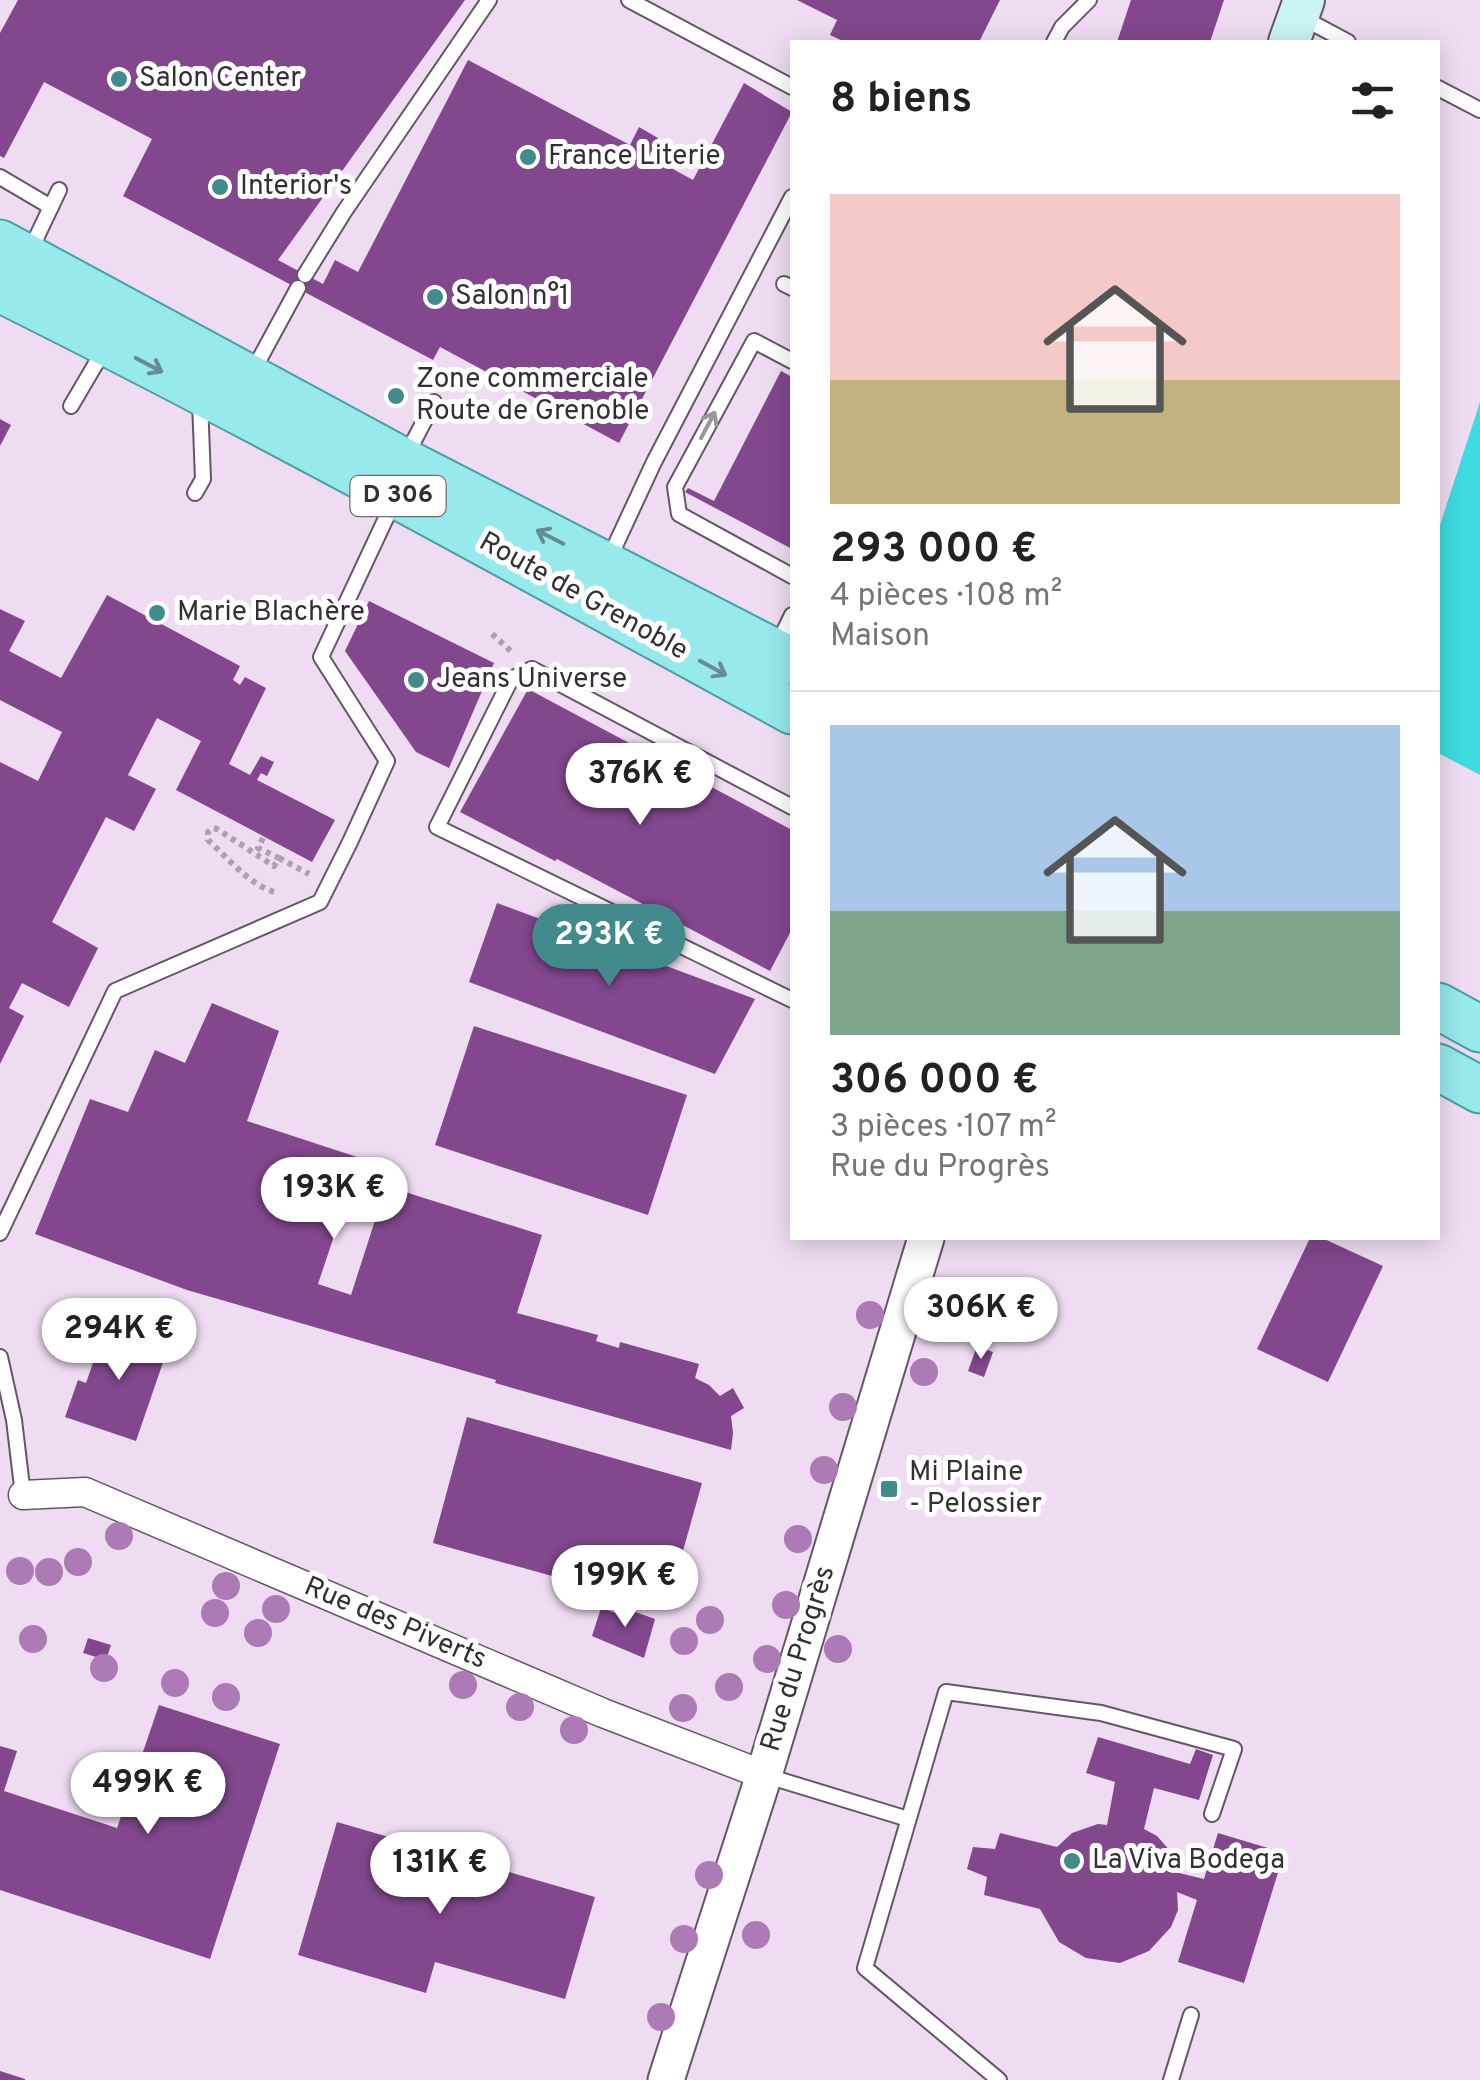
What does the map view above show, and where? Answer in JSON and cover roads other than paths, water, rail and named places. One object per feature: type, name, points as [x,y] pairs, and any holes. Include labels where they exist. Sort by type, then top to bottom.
[{"type":"main road","name":"Route de Grenoble","points":[[9,264],[108,342],[199,391],[786,643]]},
{"type":"main road","name":"Route de Grenoble","points":[[9,264],[249,378],[400,478],[790,710]]},
{"type":"main road","points":[[1440,1007],[1480,1029]]},
{"type":"main road","points":[[1440,1068],[1480,1090]]},
{"type":"street","name":"Rue du Progrès","points":[[666,2080],[764,1775],[925,1240]]},
{"type":"street","name":"Rue des Piverts","points":[[23,1495],[86,1492],[602,1713],[764,1775]]},
{"type":"lane","points":[[249,378],[344,212],[489,0]]},
{"type":"lane","points":[[629,0],[790,86]]},
{"type":"lane","points":[[1055,40],[1062,27],[1089,0]]},
{"type":"lane","points":[[1297,19],[1344,40]]},
{"type":"lane","points":[[1440,89],[1480,110]]},
{"type":"lane","points":[[0,177],[51,207]]},
{"type":"lane","points":[[9,264],[60,190]]},
{"type":"lane","points":[[606,566],[654,462],[790,201]]},
{"type":"lane","points":[[790,360],[754,341],[675,487],[679,514],[790,575]]},
{"type":"lane","points":[[71,406],[108,342]]},
{"type":"lane","points":[[195,493],[203,479],[199,391]]},
{"type":"lane","points":[[0,1233],[114,990],[320,902],[388,760],[321,658],[434,402]]},
{"type":"lane","points":[[790,806],[532,669],[511,680],[437,827],[790,999]]},
{"type":"lane","points":[[0,1357],[14,1420],[23,1495]]},
{"type":"lane","points":[[999,2080],[865,1968],[946,1692],[1100,1713],[1234,1750],[1212,1814]]},
{"type":"lane","points":[[764,1775],[908,1819]]},
{"type":"lane","points":[[1171,2080],[1191,2014]]},
{"type":"water","points":[[1480,402],[1480,775],[1440,754],[1440,525]]},
{"type":"place","name":"Salon Center","points":[[119,79]]},
{"type":"place","name":"France Literie","points":[[528,157]]},
{"type":"place","name":"Interior's","points":[[220,187]]},
{"type":"place","name":"Salon n°1","points":[[435,297]]},
{"type":"place","name":"Zone commerciale Route de Grenoble","points":[[396,396]]},
{"type":"place","name":"Marie Blachère","points":[[157,613]]},
{"type":"place","name":"Jeans Universe","points":[[416,680]]},
{"type":"place","name":"Mi Plaine - Pelossier","points":[[889,1489]]},
{"type":"place","name":"La Viva Bodega","points":[[1072,1861]]}]
